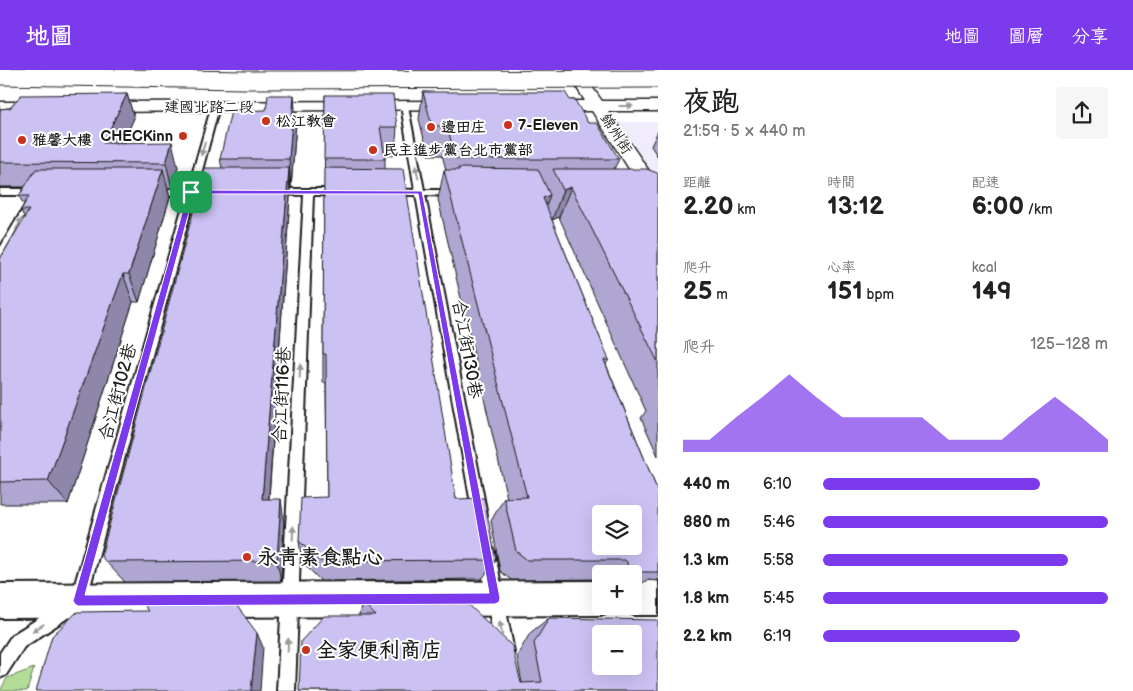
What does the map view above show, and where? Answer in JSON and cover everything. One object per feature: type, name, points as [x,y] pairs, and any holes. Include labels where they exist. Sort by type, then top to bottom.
[{"type":"main road","name":"錦州街","points":[[573,70],[652,194]]},
{"type":"main road","points":[[0,85],[254,71],[658,71]]},
{"type":"main road","points":[[0,76],[245,90],[658,92]]},
{"type":"main road","points":[[0,105],[23,76]]},
{"type":"main road","points":[[87,80],[658,79]]},
{"type":"main road","points":[[87,80],[658,86]]},
{"type":"main road","name":"建國北路二段","points":[[80,107],[404,107],[430,102],[472,106]]},
{"type":"main road","points":[[0,105],[61,107]]},
{"type":"main road","points":[[522,106],[658,106]]},
{"type":"street","points":[[0,602],[75,614],[290,600],[592,598]]},
{"type":"street","points":[[642,598],[658,598]]},
{"type":"lane","points":[[421,70],[426,88]]},
{"type":"lane","name":"合江街102巷","points":[[75,614],[215,107]]},
{"type":"lane","name":"合江街130巷","points":[[404,107],[509,672]]},
{"type":"lane","points":[[0,192],[42,192],[0,256]]},
{"type":"lane","points":[[143,192],[220,192]]},
{"type":"lane","points":[[269,192],[346,192]]},
{"type":"lane","name":"合江街116巷","points":[[286,691],[308,192]]},
{"type":"lane","points":[[383,192],[468,192]]},
{"type":"lane","points":[[0,669],[18,641],[75,614]]},
{"type":"shaded area","points":[[616,122],[658,122],[658,183]]},
{"type":"green space","points":[[34,668],[27,691],[0,691],[7,678]]},
{"type":"building","points":[[423,92],[565,92],[570,100],[575,100],[588,123],[597,123],[619,159],[456,159],[447,126],[432,126]]},
{"type":"building","points":[[127,94],[103,143],[172,142],[166,163],[0,162],[0,109],[10,108],[21,95]]},
{"type":"building","points":[[268,95],[294,95],[289,159],[220,159],[231,111],[266,110]]},
{"type":"building","points":[[325,95],[393,95],[397,127],[380,127],[385,159],[324,159]]},
{"type":"building","points":[[205,168],[289,168],[262,499],[281,499],[277,561],[106,562],[101,556]]},
{"type":"building","points":[[324,168],[403,169],[456,499],[484,498],[496,560],[320,561],[299,541],[301,498],[327,497],[326,354],[323,354]]},
{"type":"building","points":[[458,168],[538,169],[550,195],[543,198],[609,360],[604,360],[658,492],[658,572],[642,572],[642,565],[627,565],[625,560],[527,560],[516,551],[504,498],[527,497],[444,170],[459,170]]},
{"type":"building","points":[[36,169],[163,169],[129,274],[123,274],[48,481],[0,482],[0,259],[29,210],[21,210],[29,196],[19,196]]},
{"type":"building","points":[[553,169],[647,169],[658,174],[658,362],[571,187],[563,190]]},
{"type":"building","points":[[141,602],[234,602],[257,633],[251,691],[36,691],[52,636],[77,612],[148,611]]},
{"type":"building","points":[[362,602],[466,602],[512,646],[521,683],[542,682],[534,643],[549,618],[658,620],[658,691],[299,691],[301,641],[324,616],[376,616]]},
{"type":"place","name":"松江教會","points":[[266,121]]},
{"type":"place","name":"7-Eleven","points":[[508,125]]},
{"type":"place","name":"邊田庄","points":[[431,127]]},
{"type":"place","name":"CHECKinn","points":[[183,136]]},
{"type":"place","name":"雅馨大樓","points":[[22,140]]},
{"type":"place","name":"民主進步黨台北市黨部","points":[[373,150]]},
{"type":"place","name":"永青素食點心","points":[[247,557]]},
{"type":"place","name":"全家便利商店","points":[[306,650]]},
{"type":"route","points":[[191,192],[420,192],[495,598],[78,601],[191,192]]}]
